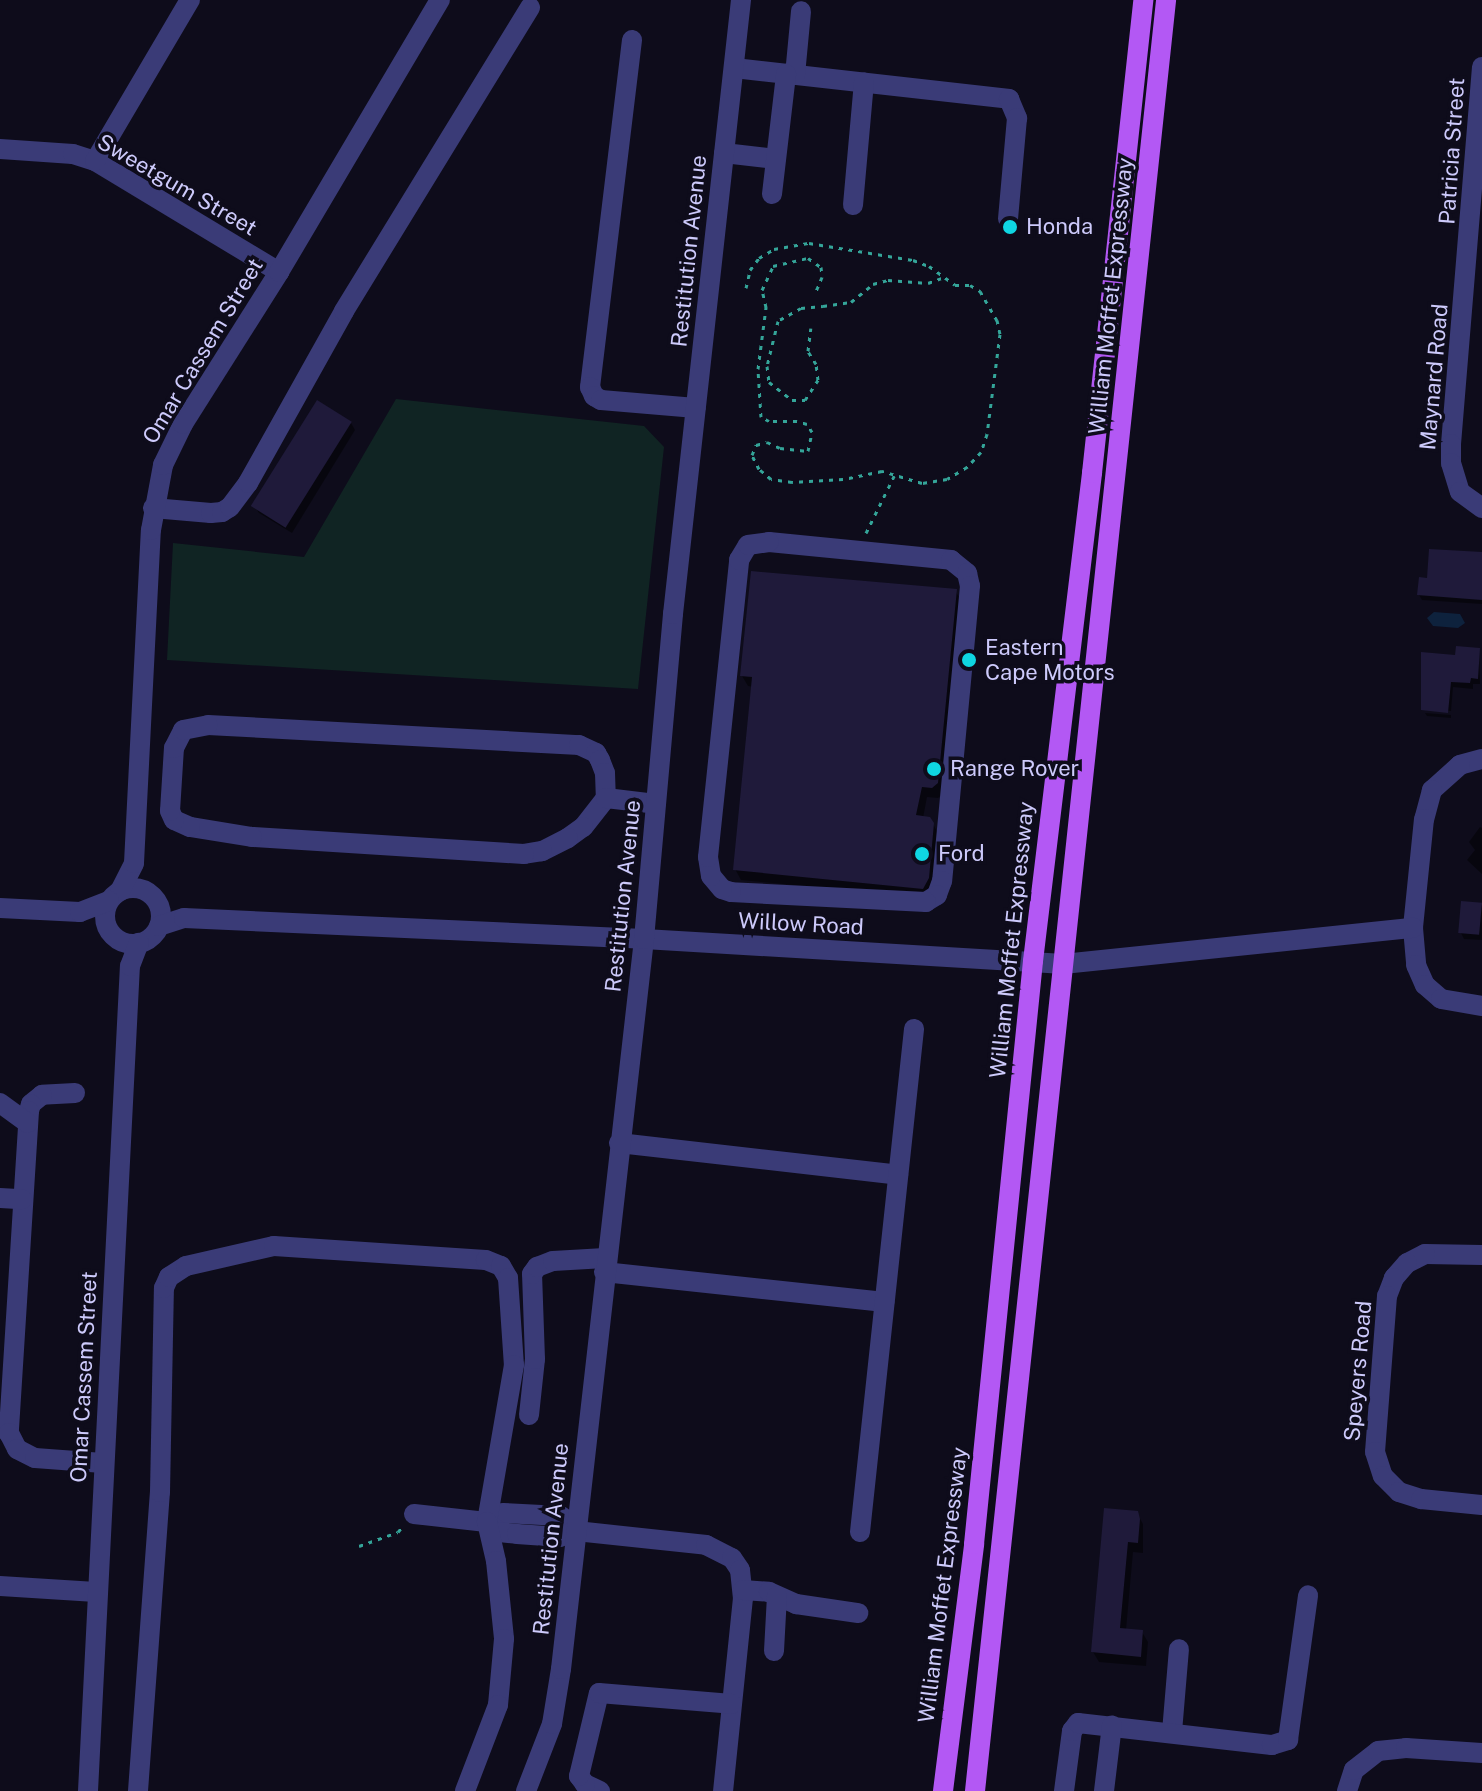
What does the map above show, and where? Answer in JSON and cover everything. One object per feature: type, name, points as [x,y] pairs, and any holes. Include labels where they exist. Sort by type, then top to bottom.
[{"type":"main road","name":"William Moffet Expressway","points":[[943,1791],[974,1544],[1033,961],[1090,489],[1143,0]]},
{"type":"main road","name":"William Moffet Expressway","points":[[975,1791],[1166,0]]},
{"type":"street","name":"Omar Cassem Street","points":[[147,892],[134,863],[153,508],[157,484],[171,446],[279,272],[440,0]]},
{"type":"street","name":"Restitution Avenue","points":[[526,1791],[552,1724],[557,1695],[604,1265],[644,939],[696,408],[741,0]]},
{"type":"street","points":[[95,161],[182,3]]},
{"type":"street","points":[[153,508],[211,513],[230,507],[248,483],[344,311],[530,7]]},
{"type":"street","points":[[772,194],[801,11]]},
{"type":"street","points":[[632,40],[590,387],[594,396],[601,400],[696,408]]},
{"type":"street","name":"Patricia Street","points":[[1476,238],[1482,67]]},
{"type":"street","points":[[734,68],[998,96],[1013,102],[1017,118],[1008,219]]},
{"type":"street","points":[[853,205],[864,82]]},
{"type":"street","name":"Sweetgum Street","points":[[0,149],[73,154],[95,161],[279,272]]},
{"type":"street","points":[[724,153],[776,159]]},
{"type":"street","name":"Maynard Road","points":[[1476,238],[1451,463],[1460,492],[1482,508]]},
{"type":"street","points":[[761,542],[858,551],[951,560],[964,568],[969,579],[940,889],[933,899],[918,904],[722,889],[711,876],[708,857],[741,554],[748,545],[761,542]]},
{"type":"street","points":[[208,725],[579,745],[596,753],[600,760],[605,773],[606,798],[583,827],[568,838],[542,851],[524,854],[231,835],[179,824],[171,816],[169,805],[177,737],[189,728],[208,725]]},
{"type":"street","points":[[1482,759],[1460,765],[1432,790],[1424,819],[1413,928],[1416,965],[1425,985],[1441,999],[1482,1006]]},
{"type":"street","points":[[606,798],[656,804]]},
{"type":"street","name":"Omar Cassem Street","points":[[114,896],[134,863]]},
{"type":"street","points":[[0,908],[80,912],[123,937],[147,940],[160,917],[147,892],[133,888],[80,912]]},
{"type":"street","points":[[114,896],[105,914],[123,937]]},
{"type":"street","name":"Willow Road","points":[[160,917],[644,939],[1063,964],[1413,928]]},
{"type":"street","name":"Omar Cassem Street","points":[[88,1791],[130,966],[123,937]]},
{"type":"street","points":[[860,1532],[914,1029]]},
{"type":"street","points":[[75,1093],[35,1099],[31,1104],[8,1302],[9,1421],[13,1444],[23,1454],[35,1458],[103,1463]]},
{"type":"street","points":[[0,1103],[28,1123]]},
{"type":"street","points":[[619,1143],[898,1175]]},
{"type":"street","points":[[0,1198],[22,1199]]},
{"type":"street","points":[[138,1791],[160,1492],[163,1303],[169,1277],[186,1266],[274,1246],[486,1260],[505,1270],[510,1288],[516,1349],[487,1522],[502,1607],[503,1652],[498,1705],[465,1791]]},
{"type":"street","name":"Speyers Road","points":[[1482,1255],[1434,1253],[1407,1263],[1394,1278],[1387,1296],[1375,1439],[1377,1464],[1389,1484],[1409,1497],[1482,1505]]},
{"type":"street","points":[[529,1415],[535,1359],[532,1274],[542,1263],[604,1265],[884,1302]]},
{"type":"street","points":[[414,1514],[487,1522],[499,1532],[517,1534],[560,1537],[576,1531],[706,1545],[732,1558],[740,1570],[743,1590],[723,1791]]},
{"type":"street","points":[[0,1586],[96,1592]]},
{"type":"street","points":[[743,1590],[777,1596],[796,1604],[858,1613]]},
{"type":"street","points":[[1064,1791],[1073,1728],[1085,1722],[1272,1745],[1288,1740],[1292,1733],[1308,1595]]},
{"type":"street","points":[[774,1651],[777,1596]]},
{"type":"street","points":[[1172,1732],[1179,1649]]},
{"type":"street","points":[[600,1791],[585,1784],[579,1776],[599,1693],[732,1704]]},
{"type":"street","points":[[1104,1791],[1112,1725]]},
{"type":"street","points":[[1347,1791],[1349,1780],[1362,1761],[1378,1751],[1394,1748],[1482,1753]]},
{"type":"path","points":[[746,288],[750,270],[759,258],[774,249],[809,243],[913,260],[929,266],[955,285],[970,285],[980,291],[997,320],[1000,334],[987,434],[981,452],[967,467],[947,479],[922,483],[882,471],[821,482],[771,479],[759,469],[752,455],[756,445],[767,442],[795,452],[808,451],[812,444],[812,432],[807,424],[761,417],[758,369],[766,307],[762,290],[773,266],[808,258],[821,267],[822,277],[816,291]]},
{"type":"path","points":[[811,328],[808,351],[816,364],[818,380],[805,400],[792,400],[769,382],[767,366],[778,321],[801,308],[851,302],[873,284],[888,280],[928,283],[944,277]]},
{"type":"path","points":[[858,551],[894,476]]},
{"type":"path","points":[[359,1546],[398,1532],[405,1519],[414,1514]]},
{"type":"green space","points":[[396,399],[644,426],[664,447],[638,689],[167,660],[173,543],[304,557]]},
{"type":"water","points":[[1434,612],[1460,614],[1465,623],[1458,628],[1433,626],[1427,618]]},
{"type":"building","points":[[317,400],[352,422],[286,528],[251,506]]},
{"type":"building","points":[[1429,549],[1482,552],[1482,600],[1417,595],[1419,577],[1427,578]]},
{"type":"building","points":[[751,571],[957,589],[938,783],[932,788],[922,787],[916,815],[930,817],[934,823],[929,878],[923,889],[733,870],[752,677],[740,676]]},
{"type":"building","points":[[1456,646],[1480,648],[1478,679],[1471,678],[1470,683],[1451,682],[1448,713],[1421,710],[1421,652],[1455,655]]},
{"type":"building","points":[[1461,901],[1482,903],[1479,935],[1458,933]]},
{"type":"building","points":[[1104,1508],[1138,1511],[1140,1519],[1138,1543],[1128,1542],[1120,1628],[1143,1630],[1141,1657],[1091,1652]]},
{"type":"place","name":"Honda","points":[[1010,227]]},
{"type":"place","name":"Eastern Cape Motors","points":[[969,660]]},
{"type":"place","name":"Range Rover","points":[[934,769]]},
{"type":"place","name":"Ford","points":[[922,854]]}]
